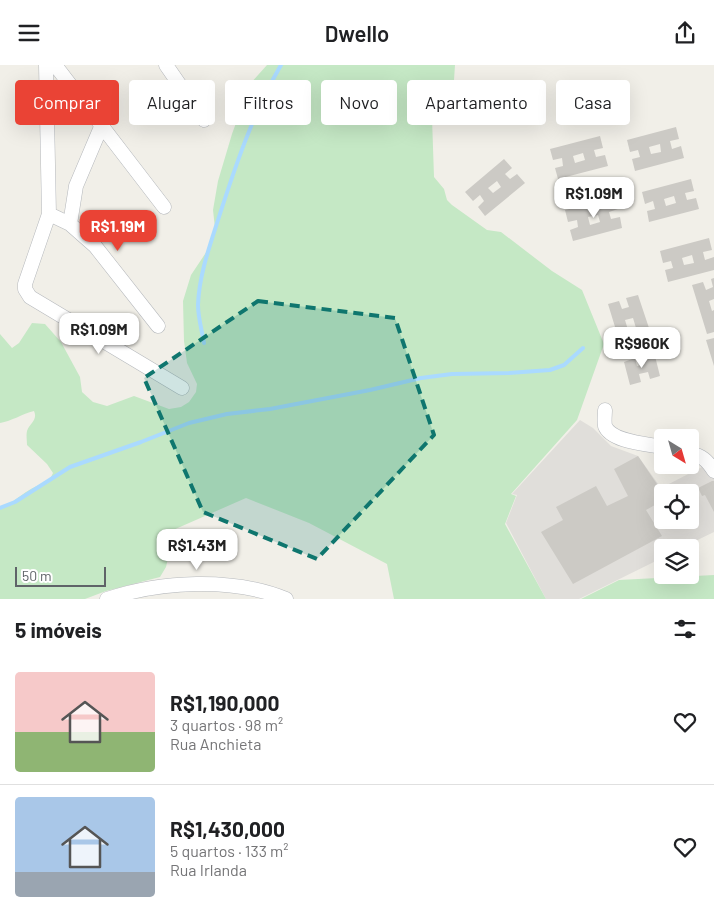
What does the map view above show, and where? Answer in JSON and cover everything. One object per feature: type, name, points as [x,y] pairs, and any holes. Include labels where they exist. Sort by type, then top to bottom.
[{"type":"street","points":[[46,65],[49,214],[26,284],[27,293],[30,297],[182,388]]},
{"type":"street","points":[[55,65],[164,207]]},
{"type":"street","points":[[166,65],[176,80]]},
{"type":"street","points":[[70,223],[76,186],[101,127]]},
{"type":"street","points":[[49,214],[70,223],[95,246],[158,326]]},
{"type":"street","points":[[605,410],[605,426],[612,435],[654,445]]},
{"type":"street","points":[[699,456],[706,459],[714,471]]},
{"type":"street","points":[[107,599],[149,589],[180,585],[242,587],[268,592],[286,599]]},
{"type":"highlighted area","points":[[258,301],[395,318],[434,435],[317,559],[203,512],[144,378]]},
{"type":"shaded area","points":[[580,420],[593,428],[611,446],[638,456],[658,484],[654,484],[654,529],[699,529],[699,484],[669,484],[688,474],[699,474],[699,469],[704,466],[714,475],[714,532],[699,539],[654,539],[654,562],[579,599],[546,599],[506,523],[517,495],[512,494]]},
{"type":"green space","points":[[267,65],[455,65],[454,80],[407,80],[407,125],[432,125],[434,177],[444,189],[447,200],[452,205],[487,230],[501,232],[552,271],[582,290],[604,344],[577,420],[511,494],[516,496],[505,524],[546,599],[394,599],[387,564],[309,523],[246,498],[164,534],[170,550],[166,567],[160,577],[106,591],[85,599],[0,599],[0,508],[29,490],[48,483],[53,473],[47,464],[27,445],[27,431],[35,417],[34,411],[0,423],[0,334],[12,348],[19,343],[32,323],[45,324],[61,342],[80,377],[82,392],[93,402],[107,406],[134,396],[169,409],[181,407],[189,402],[196,392],[197,384],[187,363],[184,341],[183,301],[191,275],[211,245],[215,228],[213,210],[218,181],[235,125],[311,125],[311,80],[254,80]]},
{"type":"green space","points":[[714,575],[714,599],[581,599],[619,580],[654,578],[654,584],[699,584],[699,576]]},
{"type":"building","points":[[676,127],[679,139],[670,141],[672,149],[681,146],[684,158],[635,171],[632,159],[640,157],[638,150],[630,152],[627,140]],"holes":[[[660,144],[661,152],[651,154],[649,147]]]},
{"type":"building","points":[[600,136],[603,148],[594,150],[596,157],[605,155],[608,166],[558,179],[555,168],[563,166],[562,158],[553,160],[550,149]],"holes":[[[583,153],[585,160],[575,163],[573,156]]]},
{"type":"building","points":[[504,159],[512,168],[505,174],[510,179],[517,174],[525,183],[485,216],[478,207],[484,201],[480,195],[473,201],[465,192]],"holes":[[[497,181],[501,187],[493,193],[488,188]]]},
{"type":"building","points":[[691,179],[694,191],[685,193],[687,200],[696,198],[699,209],[649,222],[647,211],[655,209],[653,201],[645,204],[642,192]],"holes":[[[674,196],[676,203],[666,206],[664,199]]]},
{"type":"building","points":[[615,198],[618,209],[609,212],[611,219],[620,217],[622,228],[573,241],[570,230],[578,227],[577,220],[568,222],[565,210]],"holes":[[[598,215],[600,222],[590,225],[588,217]]]},
{"type":"building","points":[[709,238],[712,250],[703,252],[705,260],[714,257],[714,270],[668,282],[665,270],[673,268],[671,261],[663,263],[660,251]],"holes":[[[692,255],[694,263],[684,265],[682,258]]]},
{"type":"building","points":[[714,278],[714,299],[709,301],[712,311],[714,310],[714,332],[707,334],[692,285],[703,282],[706,290],[713,287],[711,279]]},
{"type":"building","points":[[638,295],[654,343],[642,347],[639,338],[632,341],[635,349],[623,353],[608,304],[619,301],[622,309],[629,307],[626,298]],"holes":[[[633,318],[636,328],[628,330],[625,320]]]},
{"type":"building","points":[[714,338],[714,366],[706,340]]},
{"type":"building","points":[[654,352],[660,376],[650,379],[648,372],[639,374],[641,382],[630,385],[624,362],[635,358],[637,366],[645,364],[642,356]]},
{"type":"building","points":[[638,456],[657,484],[654,484],[654,506],[646,510],[654,523],[654,529],[658,529],[662,536],[573,584],[541,532],[563,520],[556,507],[596,486],[607,506],[628,496],[614,469]]},
{"type":"building","points":[[714,481],[714,512],[705,495],[702,496],[699,488]]},
{"type":"waterway","points":[[204,343],[198,305],[200,283],[205,262],[245,141],[281,65]]},
{"type":"waterway","points":[[0,508],[15,502],[70,467],[189,423],[227,414],[270,409],[370,390],[421,378],[452,374],[550,370],[564,365],[583,348]]}]
